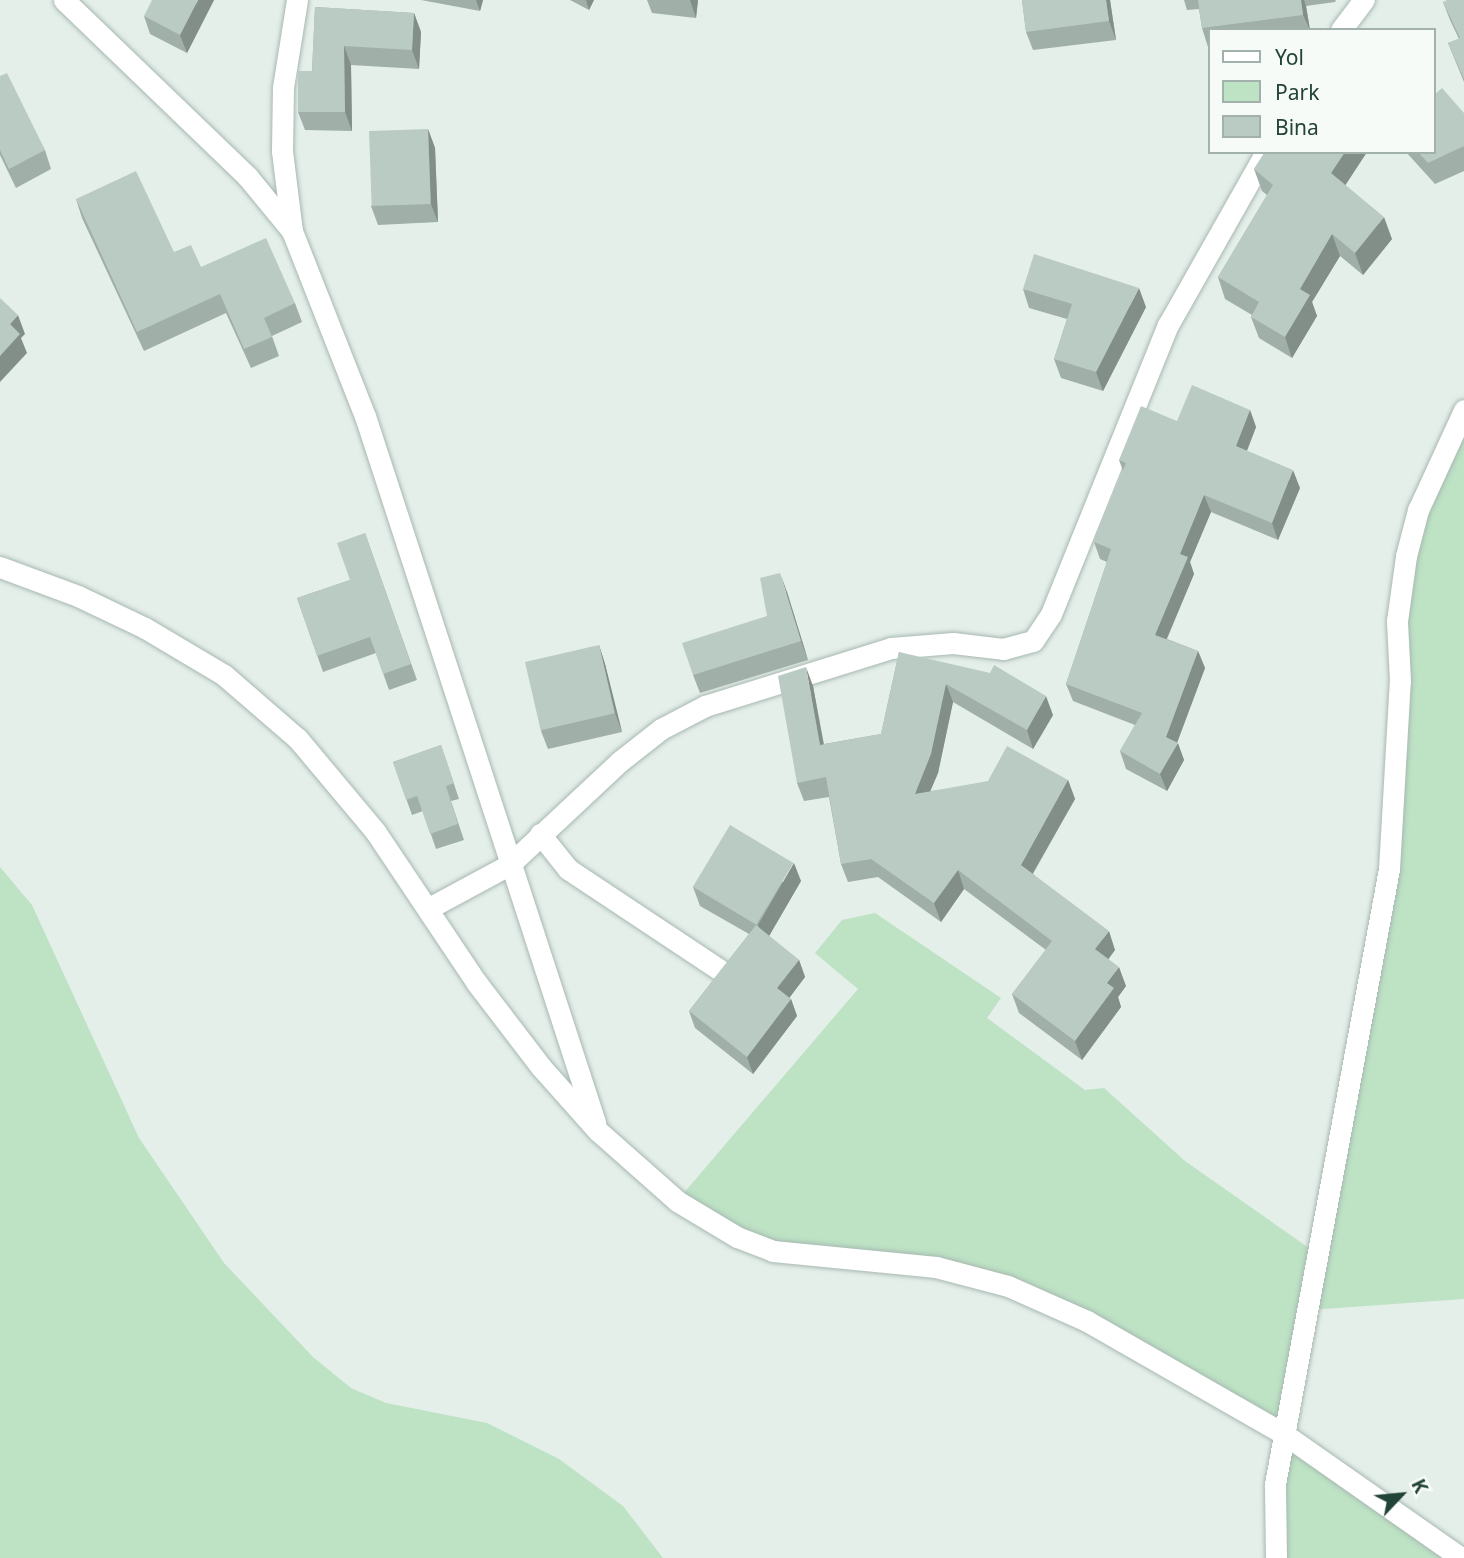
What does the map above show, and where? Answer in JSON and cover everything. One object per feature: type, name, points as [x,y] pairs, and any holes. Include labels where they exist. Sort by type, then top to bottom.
[{"type":"street","points":[[64,0],[247,176],[292,231]]},
{"type":"street","points":[[297,0],[283,87],[282,151],[292,231],[365,416],[509,865],[598,1131]]},
{"type":"street","points":[[1343,28],[1364,0]]},
{"type":"street","points":[[429,908],[509,865],[619,762],[661,729],[705,706],[891,648],[953,643],[1003,649],[1033,641],[1051,614],[1168,325],[1265,154]]},
{"type":"street","points":[[1276,1558],[1275,1484],[1390,869],[1400,694],[1397,621],[1406,556],[1418,510],[1464,410]]},
{"type":"street","points":[[0,567],[78,596],[134,622],[224,675],[298,739],[375,831],[476,982],[541,1067],[598,1131],[677,1200],[737,1237],[774,1251],[936,1267],[1008,1286],[1178,1369],[1284,1434],[1458,1557]]},
{"type":"street","points":[[540,834],[568,869],[723,972]]},
{"type":"green space","points":[[1464,410],[1464,1299],[1309,1310],[1284,1434],[1008,1286],[773,1251],[677,1201],[858,989],[815,953],[842,920],[875,913],[1001,998],[987,1018],[1085,1090],[1104,1088],[1185,1161],[1319,1255],[1389,869],[1406,556]]},
{"type":"green space","points":[[0,867],[32,905],[139,1138],[224,1263],[313,1357],[351,1388],[386,1403],[487,1423],[559,1459],[623,1506],[663,1558],[0,1558]]},
{"type":"green space","points":[[1284,1434],[1456,1558],[1276,1558]]},
{"type":"building","points":[[152,0],[198,0],[180,35],[144,16]]},
{"type":"building","points":[[1022,0],[1106,0],[1109,21],[1026,32]]},
{"type":"building","points":[[1198,0],[1301,0],[1303,15],[1202,28]]},
{"type":"building","points":[[1464,0],[1464,79],[1448,43],[1460,38],[1443,2]]},
{"type":"building","points":[[315,7],[414,13],[412,50],[344,46],[345,112],[298,112],[298,71],[312,71]]},
{"type":"building","points":[[7,73],[45,150],[9,169],[0,150],[0,76]]},
{"type":"building","points":[[1442,88],[1464,113],[1464,146],[1428,163],[1420,154],[1436,154],[1436,93]]},
{"type":"building","points":[[428,129],[431,204],[372,206],[369,131]]},
{"type":"building","points":[[1264,154],[1344,154],[1331,173],[1384,217],[1355,253],[1332,234],[1300,289],[1310,295],[1285,337],[1251,317],[1259,302],[1218,277],[1273,185],[1254,169]]},
{"type":"building","points":[[136,171],[174,252],[191,245],[201,267],[266,238],[295,303],[264,318],[272,337],[244,349],[220,294],[137,332],[76,199]]},
{"type":"building","points":[[1034,254],[1139,288],[1096,372],[1054,359],[1072,304],[1023,289]]},
{"type":"building","points":[[0,298],[18,315],[10,324],[20,334],[0,356]]},
{"type":"building","points":[[1192,385],[1250,410],[1236,446],[1293,470],[1272,523],[1204,495],[1180,554],[1188,557],[1155,635],[1198,651],[1166,737],[1178,743],[1160,774],[1120,751],[1142,713],[1066,684],[1111,549],[1094,542],[1126,463],[1119,460],[1141,406],[1177,421]]},
{"type":"building","points":[[365,533],[411,664],[383,674],[370,637],[317,656],[297,598],[350,580],[337,543]]},
{"type":"building","points":[[780,573],[801,641],[693,675],[682,643],[767,616],[760,578]]},
{"type":"building","points":[[599,645],[615,713],[541,730],[525,662]]},
{"type":"building","points":[[899,652],[990,673],[994,665],[1046,696],[1027,730],[946,684],[931,754],[915,794],[988,781],[1007,746],[1068,780],[1021,865],[1109,931],[1095,949],[1119,967],[1107,983],[1114,988],[1075,1041],[1012,994],[1052,941],[958,870],[934,903],[871,859],[841,864],[826,777],[797,783],[778,676],[806,667],[820,745],[881,734]]},
{"type":"building","points":[[441,745],[454,783],[446,786],[458,824],[430,834],[417,796],[406,800],[393,762]]},
{"type":"building","points":[[730,825],[793,863],[756,925],[693,887]]},
{"type":"building","points":[[756,925],[799,960],[777,988],[791,999],[747,1057],[689,1011]]}]
